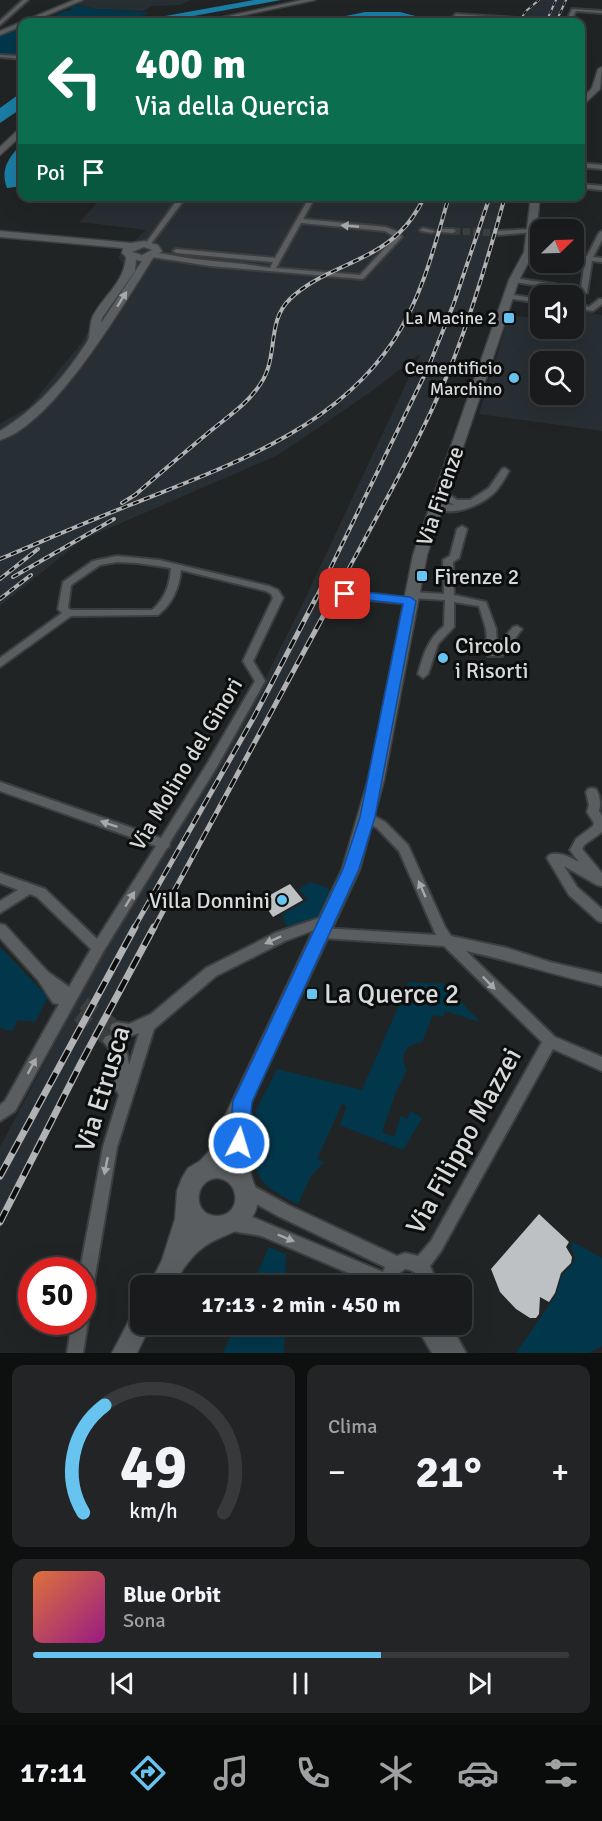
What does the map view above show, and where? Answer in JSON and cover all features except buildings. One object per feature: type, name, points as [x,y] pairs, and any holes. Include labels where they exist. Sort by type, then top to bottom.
[{"type":"main road","points":[[36,18],[80,0]]},
{"type":"main road","points":[[224,18],[312,0]]},
{"type":"main road","points":[[0,33],[18,26]]},
{"type":"main road","points":[[585,100],[596,89],[602,71]]},
{"type":"main road","points":[[0,152],[18,135]]},
{"type":"main road","name":"Via Firenze","points":[[533,219],[535,201]]},
{"type":"main road","points":[[0,234],[130,252],[152,251]]},
{"type":"main road","points":[[0,436],[29,418],[47,402],[109,320],[152,251]]},
{"type":"main road","points":[[92,340],[97,318],[130,271],[130,252]]},
{"type":"main road","name":"Via Firenze","points":[[172,1264],[175,1245],[186,1219],[187,1196],[193,1179],[220,1155],[351,869],[368,817],[420,555],[514,280],[530,258]]},
{"type":"main road","points":[[0,430],[14,426]]},
{"type":"main road","name":"Via Firenze","points":[[166,1275],[191,1241],[224,1226],[243,1209],[239,1143],[243,1101]]},
{"type":"main road","points":[[208,1168],[225,1168],[243,1183]]},
{"type":"main road","points":[[187,1196],[188,1206],[199,1222],[224,1226]]},
{"type":"main road","points":[[124,1353],[134,1335]]},
{"type":"street","points":[[0,24],[26,0]]},
{"type":"street","points":[[569,18],[574,10],[602,12]]},
{"type":"street","points":[[456,15],[502,18]]},
{"type":"street","points":[[0,56],[18,58]]},
{"type":"street","points":[[585,165],[602,167]]},
{"type":"street","points":[[585,186],[602,188]]},
{"type":"street","points":[[152,251],[181,201]]},
{"type":"street","points":[[272,270],[311,201]]},
{"type":"street","points":[[152,251],[209,264],[245,265],[272,270],[362,277],[397,241],[398,235],[386,230],[300,221]]},
{"type":"street","points":[[423,230],[432,231]]},
{"type":"street","points":[[442,231],[453,231]]},
{"type":"street","points":[[499,233],[530,231]]},
{"type":"street","points":[[514,280],[584,291],[589,259],[602,233]]},
{"type":"street","points":[[152,251],[277,260]]},
{"type":"street","points":[[209,264],[220,256]]},
{"type":"street","points":[[584,258],[602,260]]},
{"type":"street","points":[[509,296],[530,299]]},
{"type":"street","points":[[584,308],[590,309],[602,301]]},
{"type":"street","points":[[435,506],[446,509],[476,500],[492,490],[505,471]]},
{"type":"street","points":[[443,486],[443,494],[458,506]]},
{"type":"street","points":[[431,520],[458,506]]},
{"type":"street","points":[[423,674],[431,645],[435,638],[449,627],[451,607],[448,597],[448,560],[454,558],[462,529]]},
{"type":"street","name":"Via Molino del Ginori","points":[[0,1114],[10,1106],[98,948],[165,843],[260,681],[248,660],[278,598],[275,592],[269,589],[176,568],[122,559],[99,562],[66,584],[63,609],[69,613]]},
{"type":"street","points":[[0,663],[69,613],[154,613],[166,606],[176,577],[176,568]]},
{"type":"street","points":[[341,606],[345,594],[411,598],[448,597],[483,604],[491,629],[492,653],[498,653],[517,628]]},
{"type":"street","points":[[0,786],[165,843]]},
{"type":"street","points":[[592,792],[596,805],[593,812],[601,822],[598,829],[580,842],[576,850],[602,881]]},
{"type":"street","points":[[368,817],[381,825],[404,848],[447,941],[550,1041],[602,1064]]},
{"type":"street","points":[[602,881],[564,860],[553,858],[573,891],[602,917]]},
{"type":"street","points":[[0,878],[41,893],[98,948]]},
{"type":"street","points":[[0,908],[30,888]]},
{"type":"street","points":[[325,927],[447,941],[507,954],[550,968],[602,980]]},
{"type":"street","name":"Via Etrusca","points":[[91,1257],[110,1147],[148,1025],[211,972],[279,937],[325,927]]},
{"type":"street","points":[[0,929],[61,994]]},
{"type":"street","points":[[121,1110],[123,1066],[121,1053],[113,1034],[130,1030],[146,1022],[186,992]]},
{"type":"street","name":"Via Filippo Mazzei","points":[[420,1266],[436,1246],[550,1041]]},
{"type":"street","name":"Via Filippo Mazzei","points":[[243,1183],[274,1208],[371,1250],[396,1264],[405,1261],[420,1266],[427,1275]]},
{"type":"street","points":[[224,1226],[252,1225],[371,1275]]},
{"type":"street","points":[[390,1275],[396,1264]]},
{"type":"street","points":[[75,1353],[78,1335]]},
{"type":"street","points":[[430,1335],[441,1353]]},
{"type":"street","points":[[447,1335],[458,1353]]},
{"type":"shaded area","points":[[86,0],[191,0],[180,5],[152,6],[143,11],[96,9],[76,4]]},
{"type":"shaded area","points":[[537,0],[568,0],[559,18],[524,18],[529,7]]},
{"type":"shaded area","points":[[74,5],[148,14],[132,18],[50,18],[65,11],[71,11],[72,8],[69,7]]},
{"type":"shaded area","points":[[18,29],[18,56],[0,55],[0,36]]},
{"type":"shaded area","points":[[98,201],[505,201],[461,347],[435,410],[377,523],[82,1065],[0,1229],[0,1147],[103,953],[191,809],[266,677],[420,354],[372,391],[278,455],[82,540],[0,606],[0,424],[29,407],[83,341],[125,267],[118,257],[146,230],[80,222]]},
{"type":"shaded area","name":"Cementificio Marchino","points":[[584,311],[602,315],[602,431],[479,414],[509,315],[530,318],[530,339],[584,339]]},
{"type":"shaded area","points":[[311,882],[335,891],[321,916],[287,927],[282,915],[308,900],[299,889]]},
{"type":"shaded area","points":[[0,947],[48,997],[35,1022],[18,1020],[12,1031],[0,1028]]},
{"type":"shaded area","points":[[409,982],[446,984],[446,990],[453,993],[480,1022],[445,1011],[443,1017],[433,1015],[422,1042],[412,1045],[405,1051],[403,1060],[407,1070],[396,1092],[382,1132],[394,1137],[401,1116],[407,1119],[411,1111],[422,1118],[403,1150],[340,1125],[347,1106],[342,1104],[317,1159],[324,1162],[311,1176],[298,1204],[278,1193],[266,1185],[258,1173],[249,1139],[254,1117],[277,1069],[362,1090]]},
{"type":"shaded area","points":[[573,1242],[602,1258],[602,1346],[589,1353],[516,1353],[556,1295],[562,1275],[573,1264],[575,1258],[571,1246]]},
{"type":"shaded area","points":[[269,1247],[286,1254],[285,1275],[256,1275]]},
{"type":"shaded area","points":[[231,1335],[285,1335],[284,1353],[223,1353]]},
{"type":"water","points":[[254,0],[281,0],[183,18],[154,18]]},
{"type":"water","points":[[365,12],[400,12],[423,18],[336,18]]},
{"type":"water","points":[[18,95],[18,111],[0,123],[0,108]]},
{"type":"water","points":[[18,148],[18,187],[7,188],[5,169]]},
{"type":"tunnel","points":[[453,231],[499,233]]},
{"type":"tunnel","points":[[66,990],[117,1028]]},
{"type":"tunnel","points":[[61,1001],[110,1041]]},
{"type":"railway","points":[[522,18],[539,0]]},
{"type":"railway","points":[[548,18],[556,0]]},
{"type":"railway","points":[[558,18],[566,0]]},
{"type":"railway","points":[[122,503],[135,495],[237,410],[256,391],[270,362],[278,318],[290,299],[316,280],[387,243],[407,225],[422,201]]},
{"type":"railway","points":[[0,559],[240,460],[310,422],[341,399],[369,372],[404,323],[427,270],[448,201]]},
{"type":"railway","points":[[316,599],[428,368],[454,303],[488,201]]},
{"type":"railway","points":[[332,600],[408,458],[449,371],[480,284],[504,201]]},
{"type":"railway","points":[[13,577],[114,519]]},
{"type":"railway","points":[[0,579],[38,549]]},
{"type":"railway","points":[[0,599],[31,575]]},
{"type":"railway","points":[[154,928],[333,598]]},
{"type":"railway","points":[[134,928],[254,717],[316,599]]},
{"type":"railway","points":[[0,1176],[135,927]]},
{"type":"railway","points":[[0,1222],[154,927]]},
{"type":"place","name":"La Macine 2","points":[[509,318]]},
{"type":"place","name":"Cementificio Marchino","points":[[514,378]]},
{"type":"place","name":"Firenze 2","points":[[422,576]]},
{"type":"place","name":"Circolo i Risorti","points":[[443,658]]},
{"type":"place","name":"Villa Donnini","points":[[282,900]]},
{"type":"place","name":"La Querce 2","points":[[312,994]]},
{"type":"route","points":[[239,1143],[243,1101],[351,869],[368,817],[385,738],[410,601],[345,594]]}]
